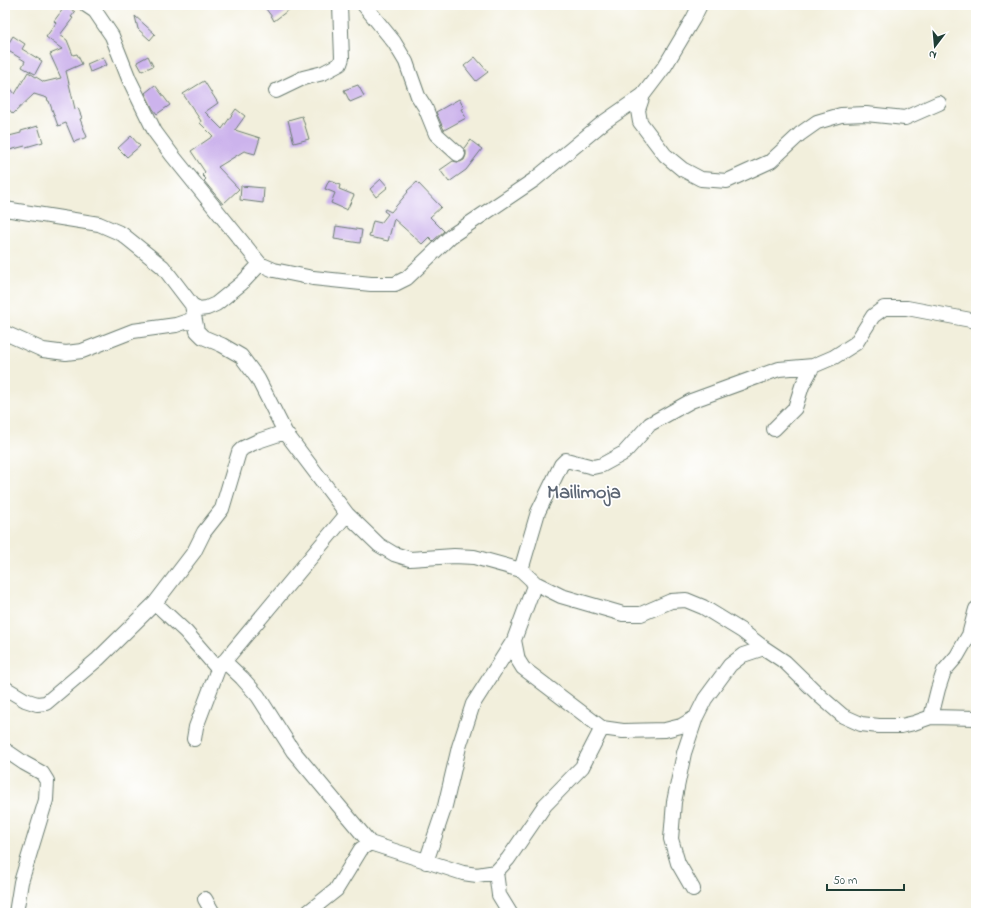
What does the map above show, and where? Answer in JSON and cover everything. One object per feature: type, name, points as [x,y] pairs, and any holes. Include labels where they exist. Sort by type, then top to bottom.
[{"type":"street","points":[[86,5],[95,11],[112,36],[129,79],[156,132],[172,155],[260,264],[274,270],[314,278],[371,284],[395,284],[407,278],[451,236],[534,180],[604,122],[643,95],[665,66],[700,5]]},
{"type":"street","points":[[276,91],[303,78],[323,73],[340,64],[342,58],[340,5]]},
{"type":"street","points":[[364,5],[394,42],[406,62],[418,96],[425,107],[436,134],[458,154]]},
{"type":"street","points":[[643,95],[638,110],[640,122],[665,154],[682,169],[701,179],[727,181],[771,161],[800,134],[817,122],[841,115],[866,114],[905,118],[940,103]]},
{"type":"street","points":[[5,209],[99,224],[122,234],[163,267],[194,318],[203,337],[222,345],[240,356],[258,379],[285,432],[347,514],[379,545],[394,554],[410,559],[454,556],[474,557],[521,570],[535,583],[562,596],[622,614],[641,614],[671,601],[686,600],[703,607],[742,631],[785,662],[843,716],[861,724],[901,726],[932,717],[976,718]]},
{"type":"street","points":[[5,333],[43,350],[66,353],[82,350],[133,331],[176,325],[194,318],[199,309],[207,308],[216,304],[242,284],[260,264]]},
{"type":"street","points":[[521,570],[538,512],[566,460],[593,467],[602,465],[624,453],[650,424],[692,401],[779,369],[813,366],[834,357],[856,343],[873,316],[884,308],[907,308],[976,321]]},
{"type":"street","points":[[774,430],[795,408],[802,386],[813,366]]},
{"type":"street","points":[[5,688],[24,700],[37,704],[46,702],[98,659],[155,603],[194,552],[204,532],[222,509],[239,452],[243,448],[258,441],[285,432]]},
{"type":"street","points":[[194,739],[196,727],[221,665],[347,514]]},
{"type":"street","points":[[426,862],[445,806],[459,747],[474,704],[514,640],[535,583]]},
{"type":"street","points":[[155,603],[221,665],[242,678],[258,696],[293,751],[370,843],[463,874],[477,875],[496,872],[508,859],[545,805],[582,766],[602,728]]},
{"type":"street","points":[[932,717],[938,689],[944,671],[957,656],[968,635],[976,609]]},
{"type":"street","points":[[514,640],[518,660],[523,668],[602,728],[623,731],[665,730],[681,726],[696,717]]},
{"type":"street","points":[[693,889],[678,863],[671,839],[674,802],[684,753],[696,717],[705,699],[730,665],[743,655],[764,648]]},
{"type":"street","points":[[5,750],[42,773],[47,781],[46,800],[20,882],[16,913]]},
{"type":"street","points":[[307,913],[336,890],[360,849],[370,843]]},
{"type":"street","points":[[496,872],[499,895],[510,913]]},
{"type":"street","points":[[205,899],[213,913]]},
{"type":"building","points":[[66,5],[75,12],[71,17],[73,18],[60,35],[67,40],[73,55],[77,54],[82,64],[66,71],[75,109],[78,108],[82,118],[80,119],[87,137],[74,142],[66,123],[58,126],[47,98],[34,94],[13,114],[5,105],[5,94],[11,89],[15,94],[28,72],[44,82],[61,78],[50,54],[62,49],[46,37],[56,23],[54,21]]},
{"type":"building","points":[[263,5],[295,5],[274,21]]},
{"type":"building","points":[[135,16],[155,34],[150,40],[138,29]]},
{"type":"building","points":[[13,36],[25,44],[22,49],[42,61],[35,74],[22,67],[25,61],[5,49]]},
{"type":"building","points":[[148,56],[153,66],[142,71],[137,62]]},
{"type":"building","points":[[103,57],[107,65],[90,72],[87,64]]},
{"type":"building","points":[[475,57],[488,72],[476,81],[464,66]]},
{"type":"building","points":[[204,81],[218,103],[205,112],[222,129],[236,109],[245,116],[235,130],[260,138],[255,154],[244,151],[218,167],[239,189],[223,204],[204,181],[206,179],[202,175],[205,172],[191,151],[213,136],[200,123],[201,121],[183,94]]},
{"type":"building","points":[[155,85],[170,105],[157,114],[145,93]]},
{"type":"building","points":[[358,85],[364,96],[350,102],[344,90]]},
{"type":"building","points":[[459,99],[464,108],[461,109],[466,118],[444,130],[436,112]]},
{"type":"building","points":[[302,116],[309,139],[294,143],[288,120]]},
{"type":"building","points":[[38,126],[43,142],[6,151],[5,137],[21,133],[21,131]]},
{"type":"building","points":[[131,136],[140,146],[127,157],[118,148]]},
{"type":"building","points":[[470,140],[482,149],[466,170],[449,182],[440,170],[453,161],[460,162],[464,160],[466,151],[464,148]]},
{"type":"building","points":[[381,179],[388,187],[376,197],[370,189]]},
{"type":"building","points":[[329,180],[340,185],[339,189],[354,195],[347,210],[331,203],[335,193],[325,189]]},
{"type":"building","points":[[417,182],[441,207],[430,217],[444,231],[433,241],[429,237],[422,244],[394,219],[388,241],[369,237],[373,221],[381,223],[388,214],[384,211],[385,209],[391,212],[408,192],[407,191]]},
{"type":"building","points":[[241,186],[264,188],[263,203],[240,200]]},
{"type":"building","points":[[336,226],[362,230],[360,243],[334,239]]},
{"type":"district","name":"Mailimoja","points":[[584,493]]}]
